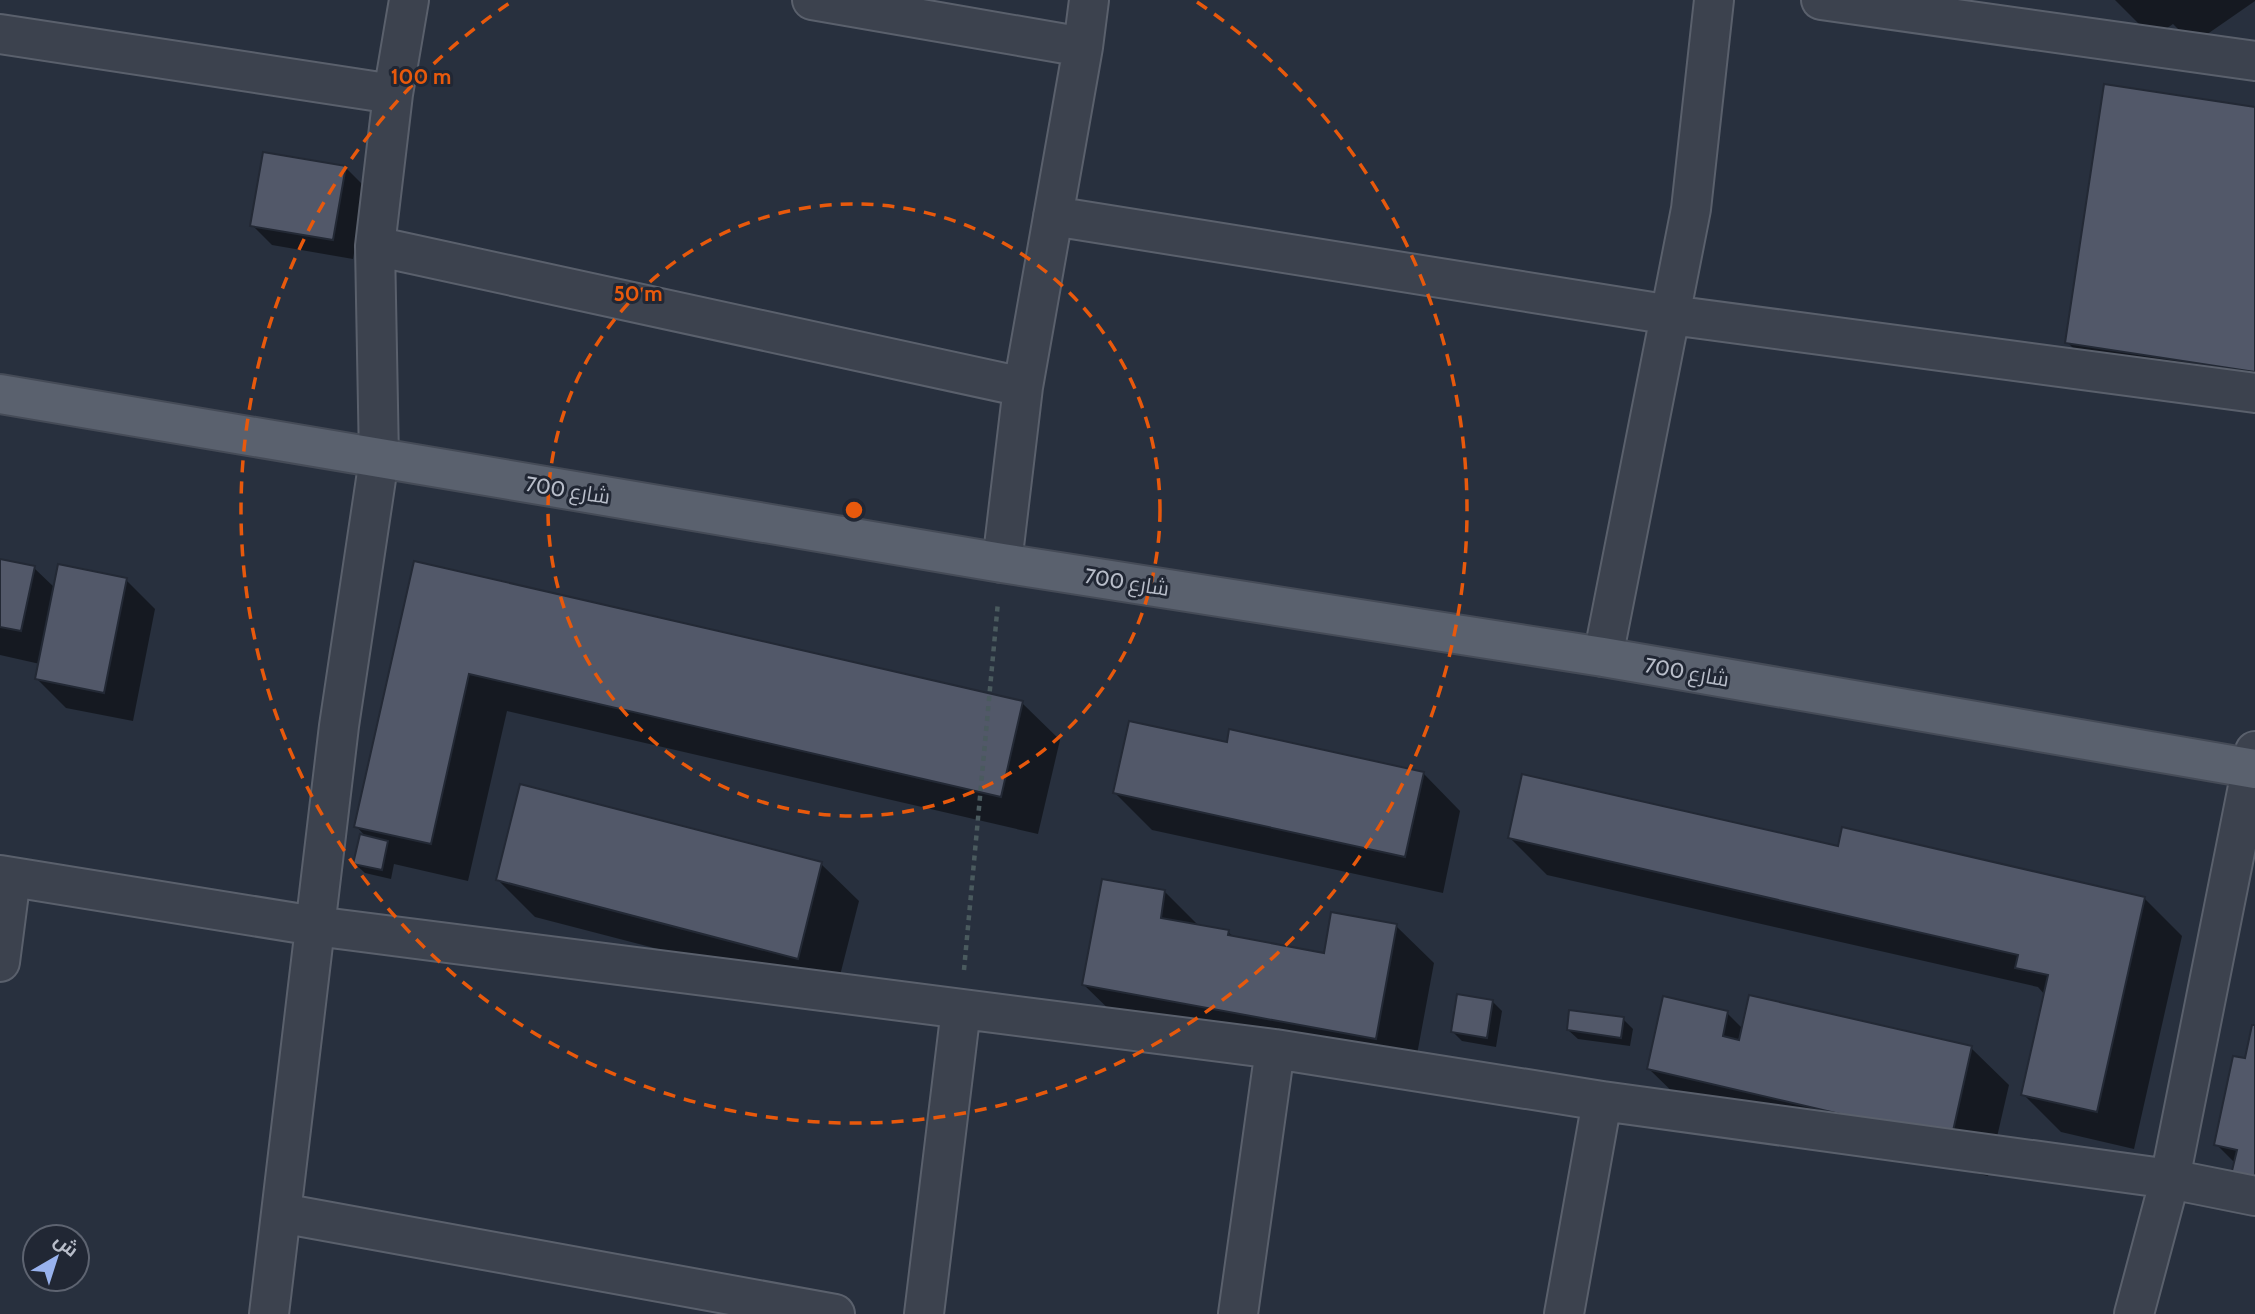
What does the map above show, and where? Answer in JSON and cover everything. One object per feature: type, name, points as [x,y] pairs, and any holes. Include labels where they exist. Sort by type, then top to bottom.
[{"type":"main road","name":"شارع 700","points":[[0,394],[1002,563],[2254,763]]},
{"type":"street","points":[[269,1314],[339,726],[379,459],[375,246],[393,94],[409,0]]},
{"type":"street","points":[[812,0],[1083,47]]},
{"type":"street","points":[[1002,563],[1023,387],[1089,0]]},
{"type":"street","points":[[1603,657],[1692,209],[1714,0]]},
{"type":"street","points":[[1821,0],[2255,61]]},
{"type":"street","points":[[0,34],[393,94]]},
{"type":"street","points":[[1053,216],[1671,315],[2255,393]]},
{"type":"street","points":[[375,246],[1023,387]]},
{"type":"street","points":[[2133,1314],[2170,1179],[2254,763]]},
{"type":"street","points":[[0,962],[6,876],[315,926],[1275,1049],[1602,1101],[2170,1179],[2255,1196]]},
{"type":"street","points":[[924,1314],[961,1009]]},
{"type":"street","points":[[1238,1314],[1275,1049]]},
{"type":"street","points":[[1564,1314],[1602,1101]]},
{"type":"street","points":[[281,1213],[835,1314]]},
{"type":"path","points":[[961,1009],[1002,563]]},
{"type":"building","points":[[2104,84],[2255,107],[2255,372],[2065,343]]},
{"type":"building","points":[[263,152],[346,166],[333,240],[250,226]]},
{"type":"building","points":[[0,559],[35,566],[21,631],[0,627]]},
{"type":"building","points":[[414,561],[1023,701],[1001,797],[469,674],[431,844],[354,827]]},
{"type":"building","points":[[58,564],[127,578],[104,693],[35,679]]},
{"type":"building","points":[[1129,721],[1227,742],[1229,729],[1424,772],[1405,857],[1113,793]]},
{"type":"building","points":[[1522,774],[1838,846],[1842,827],[2145,897],[2097,1112],[2021,1095],[2048,975],[2015,968],[2018,955],[1508,838]]},
{"type":"building","points":[[520,784],[822,862],[798,959],[496,880]]},
{"type":"building","points":[[360,834],[388,841],[382,870],[353,864]]},
{"type":"building","points":[[1102,879],[1165,890],[1161,918],[1229,930],[1228,935],[1324,953],[1331,912],[1397,924],[1376,1039],[1082,985]]},
{"type":"building","points":[[1457,994],[1493,1000],[1487,1038],[1451,1032]]},
{"type":"building","points":[[1749,995],[1972,1046],[1951,1140],[1647,1069],[1663,996],[1728,1011],[1723,1036],[1739,1040]]},
{"type":"building","points":[[1569,1010],[1624,1017],[1621,1038],[1567,1030]]},
{"type":"building","points":[[2252,1025],[2255,1025],[2255,1180],[2231,1175],[2237,1150],[2214,1145],[2233,1056],[2245,1058]]}]
